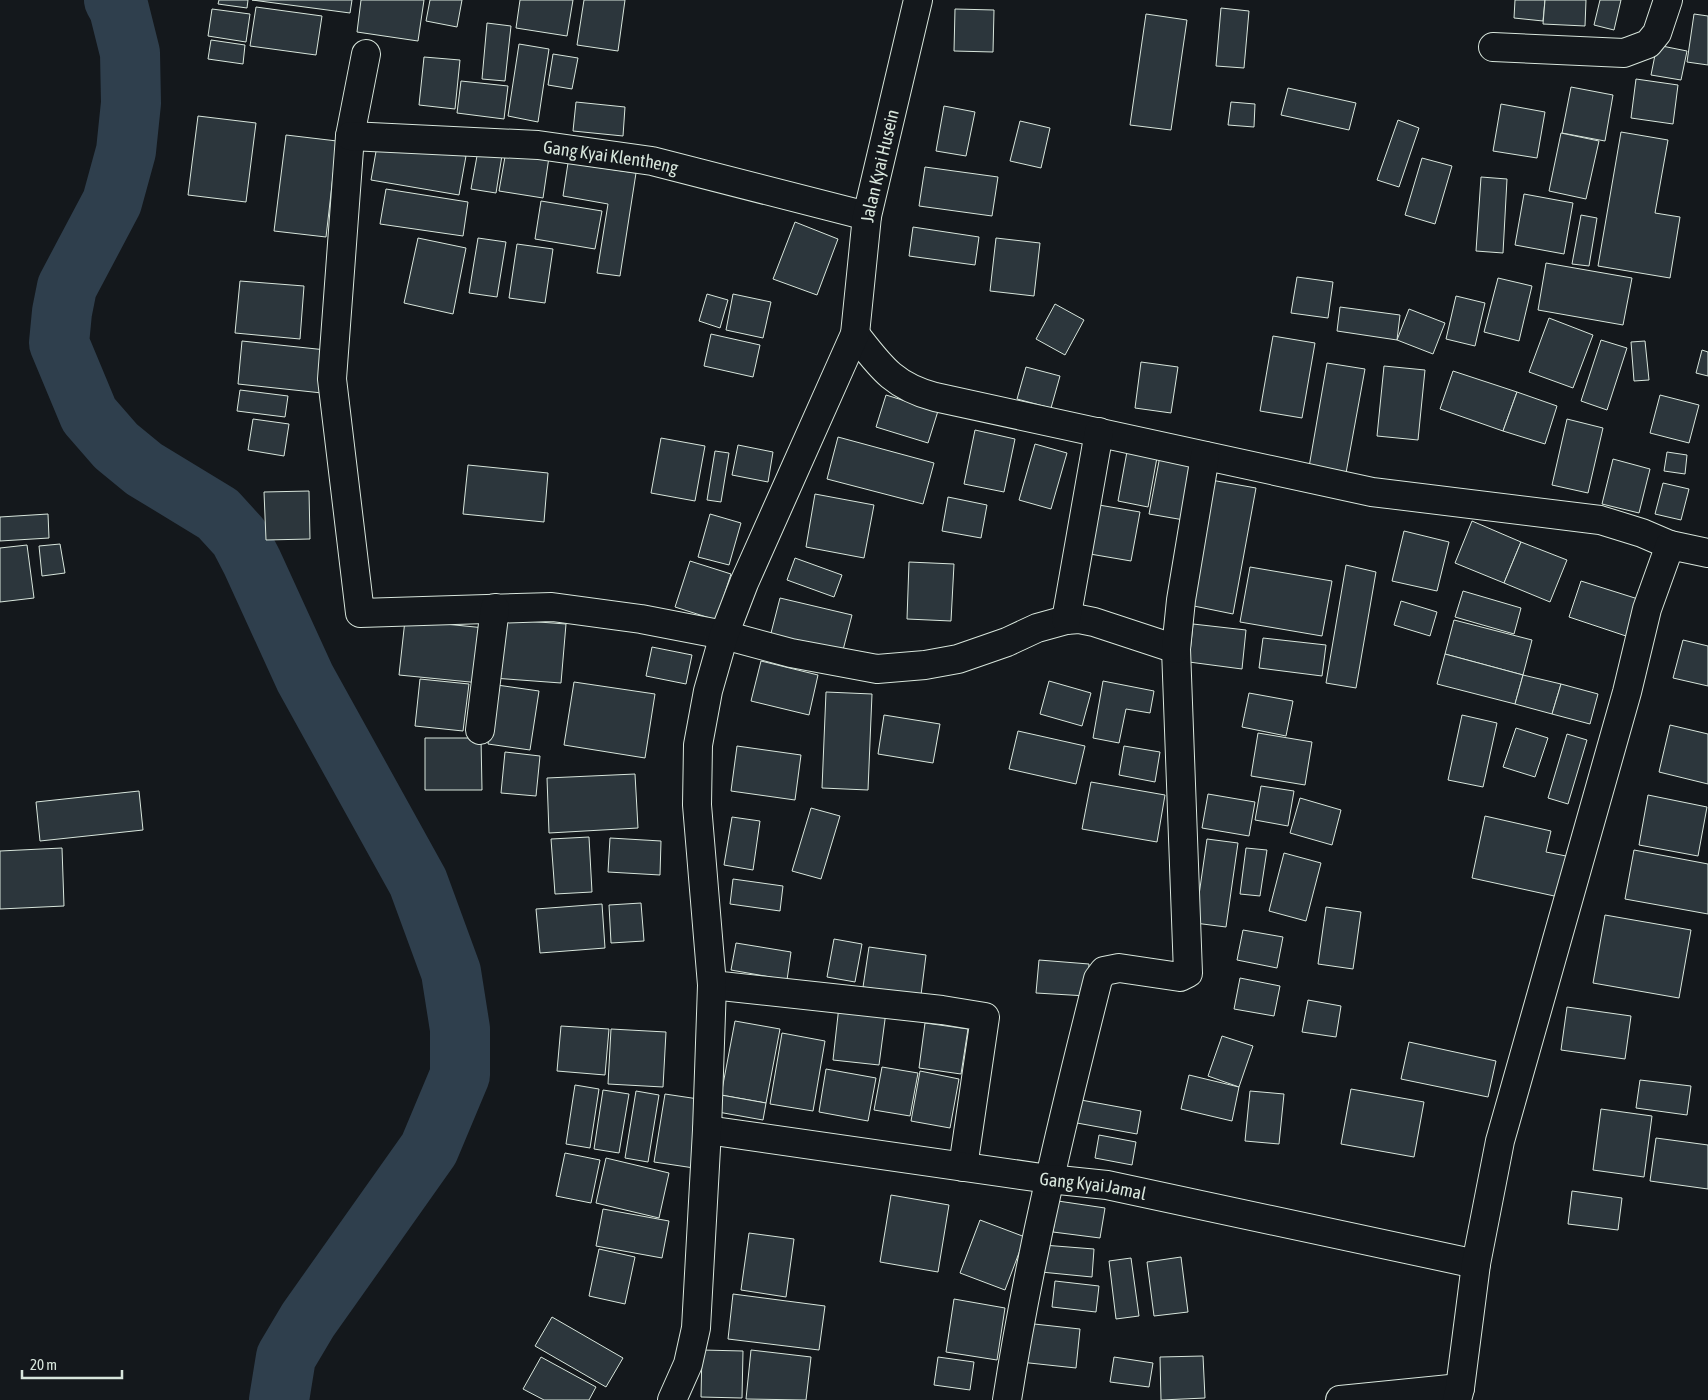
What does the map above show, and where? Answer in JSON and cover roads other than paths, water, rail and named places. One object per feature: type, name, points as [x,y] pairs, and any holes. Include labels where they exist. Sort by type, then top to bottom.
[{"type":"street","name":"Jalan Kyai Husein","points":[[672,1400],[688,1364],[696,1328],[712,985],[696,806],[698,745],[708,691],[724,635],[744,582],[854,334],[867,216],[918,0]]},
{"type":"street","points":[[1493,47],[1624,54],[1648,44],[1657,32],[1668,0]]},
{"type":"street","points":[[366,54],[350,136],[332,379],[360,613],[552,607],[640,619],[724,635],[791,653],[877,669],[925,665],[958,659],[1007,642],[1037,628],[1066,620],[1079,619],[1094,622],[1176,649]]},
{"type":"street","name":"Gang Kyai Klentheng","points":[[350,136],[538,144],[615,155],[652,161],[867,216]]},
{"type":"street","points":[[854,334],[880,367],[897,382],[917,392],[1372,492],[1600,520],[1642,533],[1670,545],[1708,553]]},
{"type":"street","points":[[1066,620],[1098,432]]},
{"type":"street","points":[[1007,1400],[1020,1317],[1049,1179],[1098,979],[1104,971],[1119,968],[1180,976],[1188,973],[1176,649],[1184,581],[1205,456]]},
{"type":"street","points":[[1340,1400],[1458,1394],[1476,1264],[1500,1141],[1627,692],[1647,609],[1670,545]]},
{"type":"street","points":[[480,730],[495,608]]},
{"type":"street","points":[[712,985],[932,1009],[985,1017],[963,1167]]},
{"type":"street","name":"Gang Kyai Jamal","points":[[706,1130],[1049,1179],[1107,1185],[1476,1264]]},
{"type":"waterway","points":[[114,0],[119,9],[130,53],[131,103],[126,151],[112,202],[67,287],[59,343],[89,415],[116,446],[144,469],[218,514],[239,537],[305,678],[418,882],[451,972],[460,1029],[460,1075],[429,1149],[308,1320],[286,1357],[279,1400]]}]
